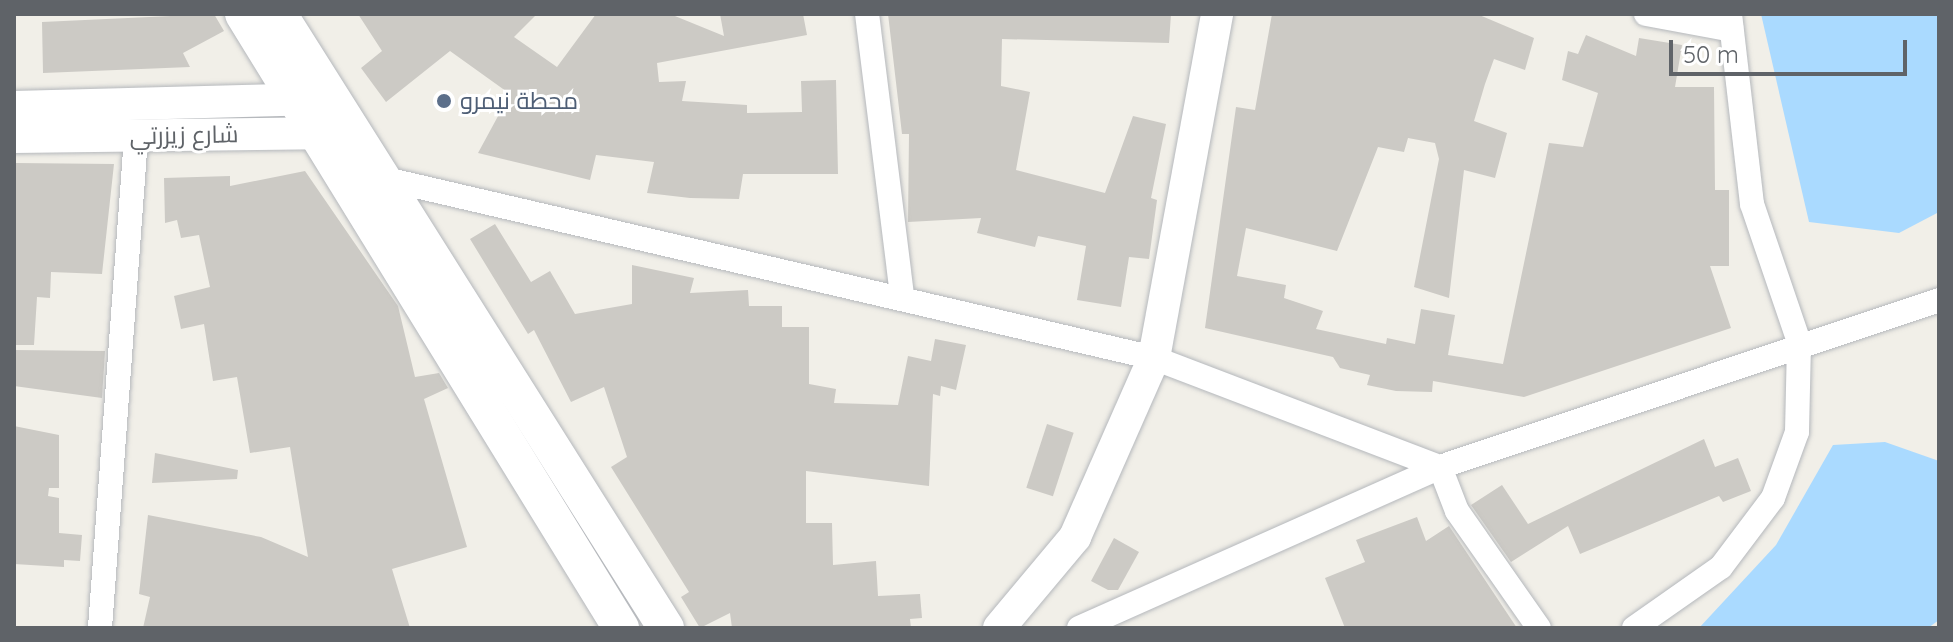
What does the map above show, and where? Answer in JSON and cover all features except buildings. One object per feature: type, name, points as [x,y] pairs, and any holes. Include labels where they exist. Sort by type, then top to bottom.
[{"type":"main road","points":[[243,14],[313,100],[353,132],[666,628]]},
{"type":"main road","points":[[279,14],[313,100],[317,133],[343,170],[621,628]]},
{"type":"street","points":[[867,14],[902,294]]},
{"type":"street","points":[[999,628],[1075,537],[1154,358],[1217,14]]},
{"type":"street","points":[[1634,628],[1721,567],[1773,498],[1797,432],[1799,342],[1752,204],[1731,22],[1646,14]]},
{"type":"street","name":"شارع زيزرتي","points":[[14,107],[313,100]]},
{"type":"street","name":"شارع زيزرتي","points":[[14,137],[353,132]]},
{"type":"street","points":[[100,628],[136,136]]},
{"type":"street","points":[[343,170],[902,294],[1154,358],[1440,467],[1457,511],[1539,628]]},
{"type":"street","points":[[1079,628],[1440,467],[1799,342],[1939,300]]},
{"type":"water","points":[[1761,14],[1939,14],[1939,212],[1899,233],[1809,222]]},
{"type":"water","points":[[1885,442],[1939,461],[1939,620],[1928,628],[1699,628],[1776,545],[1833,445]]},
{"type":"place","name":"محطة نيمرو","points":[[444,101]]}]
